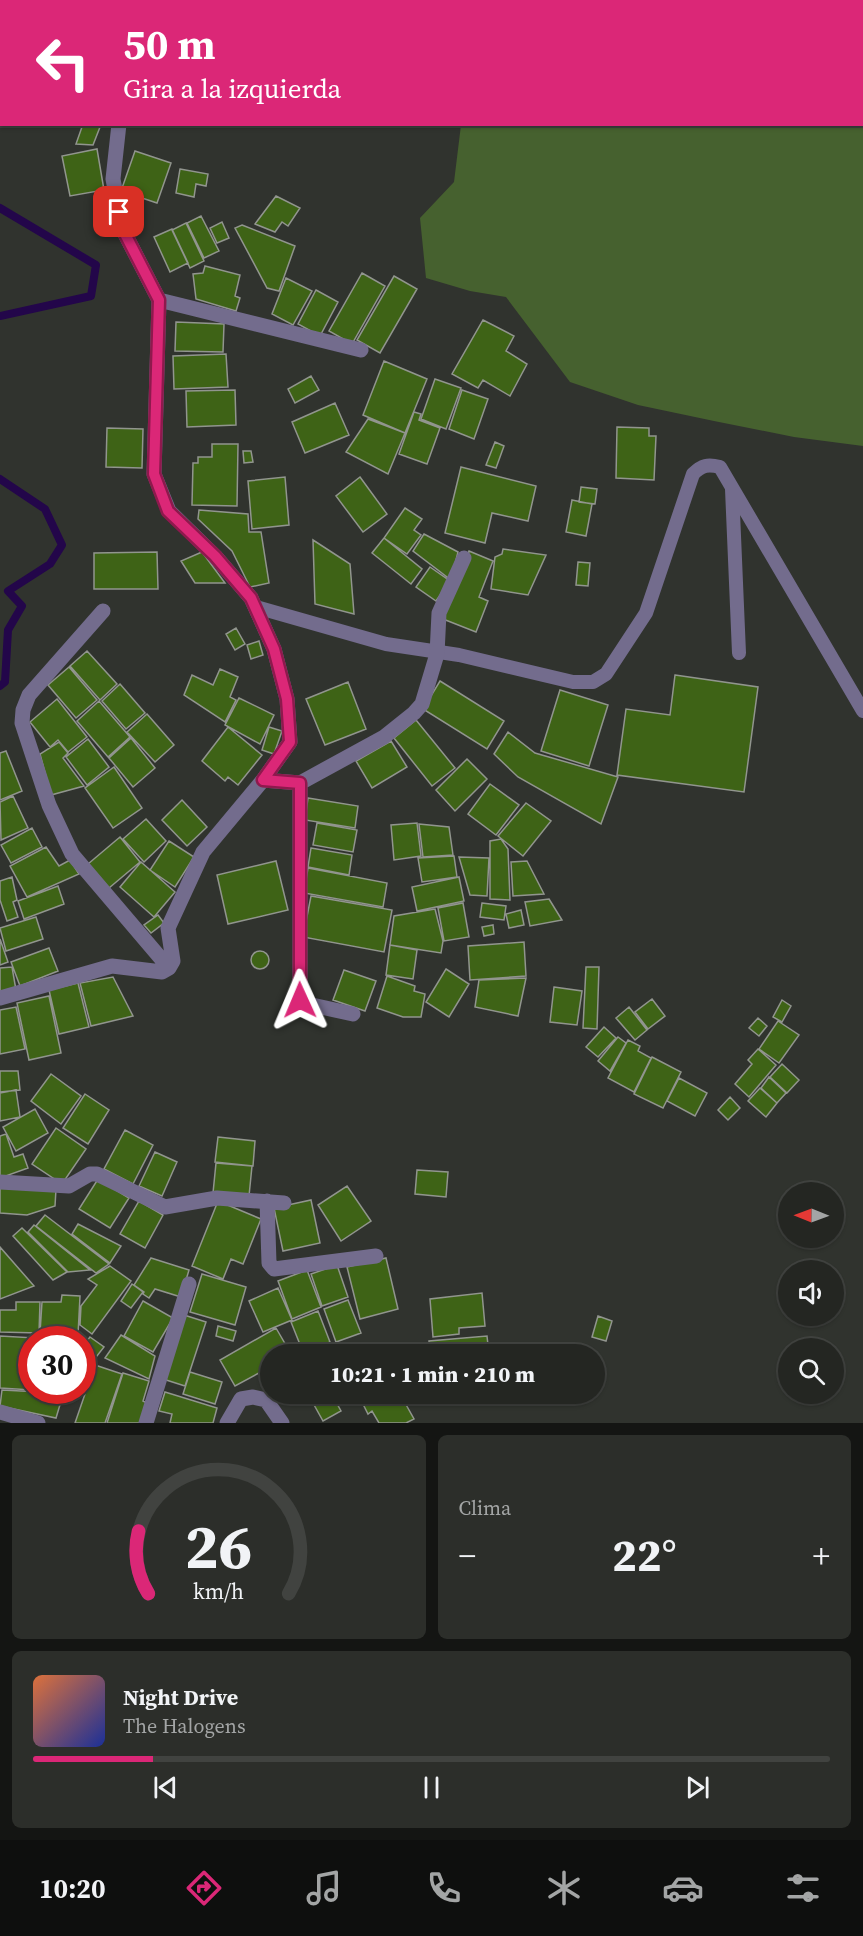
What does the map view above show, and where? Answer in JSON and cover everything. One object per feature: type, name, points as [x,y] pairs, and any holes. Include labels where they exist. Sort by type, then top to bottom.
[{"type":"street","points":[[0,998],[112,966],[162,972],[169,968],[173,961],[168,928],[203,852],[263,780],[290,742],[287,699],[274,649],[251,598],[215,556],[168,511],[154,474],[159,300],[122,228],[113,179],[119,126]]},
{"type":"street","points":[[159,300],[361,350]]},
{"type":"street","points":[[263,780],[300,783],[384,737],[414,713],[422,704],[437,654],[439,613],[464,558]]},
{"type":"street","points":[[103,611],[29,695],[23,710],[22,723],[28,748],[49,805],[72,854],[169,968]]},
{"type":"street","points":[[300,783],[300,1000],[303,1003],[353,1014]]},
{"type":"street","points":[[0,1182],[69,1186],[90,1174],[97,1174],[165,1207],[218,1198],[284,1203]]},
{"type":"street","points":[[267,1201],[269,1263],[274,1269],[376,1256]]},
{"type":"street","points":[[146,1423],[189,1284]]},
{"type":"street","points":[[227,1423],[241,1399],[253,1397],[266,1400],[282,1423]]},
{"type":"street","points":[[0,1412],[38,1423]]},
{"type":"lane","points":[[255,607],[386,644],[437,654],[459,655],[573,682],[593,682],[606,674],[646,613],[693,474],[700,467],[720,466],[863,711]]},
{"type":"lane","points":[[732,487],[740,653]]},
{"type":"green space","points":[[461,126],[863,126],[863,446],[794,437],[638,405],[570,382],[506,297],[470,291],[426,278],[420,218],[454,182]]},
{"type":"building","points":[[82,126],[100,127],[93,145],[76,144]]},
{"type":"building","points":[[97,149],[104,190],[70,196],[62,156]]},
{"type":"building","points":[[135,151],[171,163],[157,203],[121,191]]},
{"type":"building","points":[[180,169],[208,174],[206,186],[196,184],[194,197],[176,193]]},
{"type":"building","points":[[276,196],[300,208],[288,226],[282,222],[275,232],[255,224]]},
{"type":"building","points":[[201,216],[219,251],[204,258],[187,223]]},
{"type":"building","points":[[222,222],[229,238],[217,243],[210,228]]},
{"type":"building","points":[[186,223],[204,261],[190,268],[172,230]]},
{"type":"building","points":[[242,225],[295,246],[279,291],[267,288],[235,228]]},
{"type":"building","points":[[172,229],[188,263],[170,272],[154,237]]},
{"type":"building","points":[[205,266],[240,275],[235,296],[240,298],[236,311],[196,299],[193,274],[203,273]]},
{"type":"building","points":[[362,273],[385,286],[352,344],[329,331]]},
{"type":"building","points":[[394,276],[417,289],[380,353],[357,340]]},
{"type":"building","points":[[286,278],[312,291],[293,325],[272,314]]},
{"type":"building","points":[[316,290],[338,302],[320,336],[298,324]]},
{"type":"building","points":[[483,320],[514,336],[506,351],[527,364],[510,396],[483,380],[478,388],[452,374]]},
{"type":"building","points":[[176,322],[224,324],[223,352],[175,351]]},
{"type":"building","points":[[226,354],[228,387],[174,389],[173,356]]},
{"type":"building","points":[[384,361],[427,379],[405,433],[363,415]]},
{"type":"building","points":[[311,376],[319,390],[295,403],[288,389]]},
{"type":"building","points":[[435,379],[461,388],[446,429],[421,419]]},
{"type":"building","points":[[235,390],[236,425],[187,427],[186,391]]},
{"type":"building","points":[[462,390],[488,399],[474,439],[449,429]]},
{"type":"building","points":[[335,403],[349,435],[305,453],[292,422]]},
{"type":"building","points":[[414,412],[421,414],[419,420],[440,428],[427,464],[399,454]]},
{"type":"building","points":[[368,419],[405,433],[388,474],[346,452]]},
{"type":"building","points":[[617,427],[649,428],[649,436],[656,436],[654,480],[616,478]]},
{"type":"building","points":[[107,428],[143,429],[142,468],[106,467]]},
{"type":"building","points":[[495,442],[504,446],[496,468],[486,465]]},
{"type":"building","points":[[212,444],[238,444],[237,506],[192,505],[193,463],[198,463],[198,457],[212,457]]},
{"type":"building","points":[[243,451],[251,451],[253,462],[244,463]]},
{"type":"building","points":[[461,467],[536,486],[528,521],[492,513],[485,543],[445,533]]},
{"type":"building","points":[[285,477],[289,525],[252,529],[248,481]]},
{"type":"building","points":[[360,477],[387,514],[363,532],[336,496]]},
{"type":"building","points":[[581,487],[597,489],[595,504],[579,502]]},
{"type":"building","points":[[572,500],[592,504],[586,536],[566,532]]},
{"type":"building","points":[[405,508],[422,519],[414,530],[421,535],[407,554],[384,538]]},
{"type":"building","points":[[199,510],[248,514],[249,532],[261,532],[269,583],[250,587],[232,551],[198,519]]},
{"type":"building","points":[[424,534],[458,552],[451,580],[413,551]]},
{"type":"building","points":[[384,538],[422,569],[411,584],[372,553]]},
{"type":"building","points":[[313,540],[350,564],[354,614],[315,604]]},
{"type":"building","points":[[503,549],[546,555],[528,595],[491,589],[495,557],[502,554]]},
{"type":"building","points":[[469,551],[493,561],[479,597],[488,601],[476,632],[443,619]]},
{"type":"building","points":[[157,552],[158,589],[94,589],[94,553]]},
{"type":"building","points":[[202,552],[225,583],[195,583],[181,561]]},
{"type":"building","points":[[578,562],[590,563],[588,586],[576,585]]},
{"type":"building","points":[[430,567],[450,581],[436,601],[416,587]]},
{"type":"building","points":[[236,628],[245,644],[235,650],[226,634]]},
{"type":"building","points":[[259,641],[263,655],[251,659],[247,645]]},
{"type":"building","points":[[87,651],[117,684],[100,700],[70,666]]},
{"type":"building","points":[[69,667],[97,700],[76,718],[48,685]]},
{"type":"building","points":[[220,669],[238,677],[230,697],[236,700],[225,722],[184,695],[192,675],[213,685]]},
{"type":"building","points":[[675,675],[758,687],[744,792],[617,775],[626,709],[670,715]]},
{"type":"building","points":[[440,681],[504,721],[487,749],[423,709]]},
{"type":"building","points":[[348,682],[366,729],[325,745],[306,699]]},
{"type":"building","points":[[120,684],[145,713],[126,729],[102,701]]},
{"type":"building","points":[[560,690],[608,705],[589,766],[541,751]]},
{"type":"building","points":[[239,698],[274,715],[260,744],[225,725]]},
{"type":"building","points":[[57,699],[87,737],[68,752],[58,740],[50,747],[30,722]]},
{"type":"building","points":[[99,701],[130,737],[108,757],[77,721]]},
{"type":"building","points":[[147,714],[174,745],[155,762],[127,732]]},
{"type":"building","points":[[416,720],[455,768],[432,786],[394,738]]},
{"type":"building","points":[[228,727],[262,755],[238,785],[228,777],[225,781],[202,761]]},
{"type":"building","points":[[269,727],[282,731],[274,754],[262,750]]},
{"type":"building","points":[[508,732],[535,753],[618,777],[601,824],[518,777],[494,754]]},
{"type":"building","points":[[131,738],[155,768],[133,787],[109,758]]},
{"type":"building","points":[[88,739],[109,767],[87,785],[66,757]]},
{"type":"building","points":[[391,741],[407,767],[372,788],[356,761]]},
{"type":"building","points":[[59,742],[68,753],[63,758],[84,786],[51,795],[40,754]]},
{"type":"building","points":[[6,751],[22,791],[0,800],[0,753]]},
{"type":"building","points":[[467,759],[487,779],[455,811],[436,790]]},
{"type":"building","points":[[114,767],[142,808],[113,828],[85,788]]},
{"type":"building","points":[[490,784],[519,805],[496,835],[468,814]]},
{"type":"building","points":[[13,796],[28,828],[1,840],[0,802]]},
{"type":"building","points":[[308,798],[358,806],[355,828],[305,820]]},
{"type":"building","points":[[182,800],[207,827],[187,846],[162,820]]},
{"type":"building","points":[[526,803],[551,821],[523,856],[498,836]]},
{"type":"building","points":[[146,819],[166,841],[144,862],[123,839]]},
{"type":"building","points":[[317,823],[357,830],[353,852],[313,845]]},
{"type":"building","points":[[417,823],[421,856],[394,860],[391,825]]},
{"type":"building","points":[[419,824],[449,827],[453,855],[423,857]]},
{"type":"building","points":[[32,828],[42,847],[11,863],[1,845]]},
{"type":"building","points":[[120,837],[140,862],[109,888],[88,864]]},
{"type":"building","points":[[501,839],[508,849],[510,900],[490,899],[490,841]]},
{"type":"building","points":[[169,841],[194,857],[175,887],[150,870]]},
{"type":"building","points":[[46,847],[59,866],[70,860],[79,874],[27,897],[10,866]]},
{"type":"building","points":[[311,848],[352,855],[349,875],[308,867]]},
{"type":"building","points":[[454,856],[457,877],[422,882],[418,858]]},
{"type":"building","points":[[459,857],[489,858],[487,896],[470,895]]},
{"type":"building","points":[[276,861],[288,910],[228,924],[217,875]]},
{"type":"building","points":[[527,861],[544,894],[513,896],[511,862]]},
{"type":"building","points":[[141,862],[175,892],[154,917],[120,887]]},
{"type":"building","points":[[308,868],[387,883],[383,907],[304,893]]},
{"type":"building","points":[[12,877],[17,900],[13,902],[18,917],[7,921],[0,900],[0,881]]},
{"type":"building","points":[[459,877],[464,901],[417,911],[412,887]]},
{"type":"building","points":[[58,886],[64,904],[24,919],[18,901]]},
{"type":"building","points":[[311,896],[392,910],[384,952],[303,937]]},
{"type":"building","points":[[549,899],[562,920],[530,926],[525,902]]},
{"type":"building","points":[[463,903],[469,937],[444,941],[438,908]]},
{"type":"building","points":[[482,903],[506,906],[504,920],[480,917]]},
{"type":"building","points":[[435,909],[443,941],[441,953],[390,945],[394,916]]},
{"type":"building","points":[[521,910],[524,925],[509,928],[506,914]]},
{"type":"building","points":[[158,915],[164,923],[151,933],[144,925]]},
{"type":"building","points":[[36,917],[43,939],[6,951],[0,928]]},
{"type":"building","points":[[493,925],[494,934],[484,936],[482,927]]},
{"type":"building","points":[[0,939],[8,962],[0,965]]},
{"type":"building","points":[[524,942],[526,976],[470,980],[468,946]]},
{"type":"building","points":[[390,945],[417,950],[413,979],[386,975]]},
{"type":"building","points":[[49,948],[58,971],[20,986],[11,962]]},
{"type":"building","points":[[256,951],[264,951],[269,956],[267,967],[256,969],[251,964],[251,956]]},
{"type":"building","points":[[12,967],[16,990],[0,993],[0,968]]},
{"type":"building","points":[[586,967],[599,967],[597,1029],[583,1028]]},
{"type":"building","points":[[446,969],[469,984],[449,1017],[426,1002]]},
{"type":"building","points":[[344,970],[376,981],[365,1011],[333,1000]]},
{"type":"building","points":[[387,976],[415,986],[414,991],[425,994],[421,1017],[403,1017],[377,1008]]},
{"type":"building","points":[[113,977],[133,1016],[91,1026],[80,983]]},
{"type":"building","points":[[526,978],[518,1016],[475,1007],[479,980]]},
{"type":"building","points":[[78,983],[89,1027],[59,1034],[49,990]]},
{"type":"building","points":[[554,987],[582,991],[577,1025],[550,1022]]},
{"type":"building","points":[[49,996],[61,1053],[29,1060],[17,1003]]},
{"type":"building","points":[[652,999],[665,1016],[648,1029],[635,1012]]},
{"type":"building","points":[[782,1000],[791,1006],[782,1022],[773,1017]]},
{"type":"building","points":[[16,1007],[25,1049],[0,1054],[0,1010]]},
{"type":"building","points":[[629,1007],[647,1030],[635,1040],[616,1018]]},
{"type":"building","points":[[758,1018],[767,1026],[759,1036],[749,1028]]},
{"type":"building","points":[[778,1021],[799,1035],[779,1063],[759,1049]]},
{"type":"building","points":[[604,1027],[616,1038],[598,1057],[586,1047]]},
{"type":"building","points":[[618,1037],[626,1043],[610,1071],[598,1061]]},
{"type":"building","points":[[628,1040],[640,1046],[638,1051],[651,1058],[634,1092],[608,1078]]},
{"type":"building","points":[[758,1049],[776,1065],[749,1097],[735,1084],[752,1064],[748,1060]]},
{"type":"building","points":[[652,1057],[681,1072],[663,1108],[634,1094]]},
{"type":"building","points":[[782,1064],[799,1080],[787,1093],[770,1077]]},
{"type":"building","points":[[0,1071],[18,1071],[20,1090],[0,1092]]},
{"type":"building","points":[[51,1074],[81,1096],[61,1124],[31,1101]]},
{"type":"building","points":[[769,1077],[786,1093],[777,1103],[761,1088]]},
{"type":"building","points":[[679,1078],[707,1093],[695,1116],[667,1101]]},
{"type":"building","points":[[760,1088],[777,1103],[766,1117],[748,1101]]},
{"type":"building","points":[[16,1090],[20,1117],[0,1121],[0,1093]]},
{"type":"building","points":[[85,1094],[109,1110],[88,1144],[63,1128]]},
{"type":"building","points":[[730,1097],[740,1108],[728,1120],[718,1110]]},
{"type":"building","points":[[35,1109],[48,1133],[16,1151],[3,1127]]},
{"type":"building","points":[[56,1128],[86,1149],[62,1184],[32,1164]]},
{"type":"building","points":[[125,1130],[153,1145],[133,1184],[104,1169]]},
{"type":"building","points":[[6,1134],[14,1157],[23,1154],[28,1168],[0,1178],[0,1136]]},
{"type":"building","points":[[218,1137],[255,1141],[253,1166],[215,1162]]},
{"type":"building","points":[[155,1152],[177,1162],[162,1196],[139,1186]]},
{"type":"building","points":[[216,1163],[252,1166],[249,1196],[213,1193]]},
{"type":"building","points":[[417,1170],[448,1172],[446,1197],[415,1194]]},
{"type":"building","points":[[98,1179],[129,1198],[110,1228],[79,1209]]},
{"type":"building","points":[[0,1186],[56,1189],[55,1206],[27,1215],[0,1213]]},
{"type":"building","points":[[347,1186],[371,1221],[341,1241],[318,1205]]},
{"type":"building","points":[[311,1200],[320,1243],[283,1251],[274,1208]]},
{"type":"building","points":[[139,1201],[163,1215],[145,1248],[120,1234]]},
{"type":"building","points":[[218,1201],[261,1219],[243,1264],[231,1259],[223,1279],[192,1266]]},
{"type":"building","points":[[45,1215],[109,1264],[96,1273],[36,1226]]},
{"type":"building","points":[[78,1224],[121,1246],[110,1263],[72,1234]]},
{"type":"building","points":[[34,1225],[90,1270],[68,1272],[28,1232]]},
{"type":"building","points":[[22,1228],[67,1272],[53,1280],[13,1236]]},
{"type":"building","points":[[0,1247],[34,1286],[0,1299]]},
{"type":"building","points":[[151,1258],[189,1270],[181,1297],[155,1289],[149,1298],[134,1285]]},
{"type":"building","points":[[386,1258],[398,1309],[360,1319],[347,1267]]},
{"type":"building","points":[[337,1265],[348,1297],[322,1306],[311,1274]]},
{"type":"building","points":[[110,1266],[131,1281],[96,1329],[96,1326],[80,1325],[81,1306],[97,1285],[88,1279]]},
{"type":"building","points":[[307,1270],[321,1307],[292,1319],[278,1281]]},
{"type":"building","points":[[202,1274],[246,1287],[235,1325],[190,1312]]},
{"type":"building","points":[[132,1284],[143,1292],[131,1308],[121,1301]]},
{"type":"building","points":[[278,1288],[292,1320],[263,1332],[249,1301]]},
{"type":"building","points":[[482,1293],[485,1326],[459,1328],[459,1334],[433,1337],[430,1299]]},
{"type":"building","points":[[62,1295],[80,1296],[78,1326],[40,1326],[42,1302],[61,1302]]},
{"type":"building","points":[[348,1300],[361,1333],[336,1342],[324,1309]]},
{"type":"building","points":[[143,1301],[173,1318],[153,1352],[124,1336]]},
{"type":"building","points":[[16,1302],[40,1302],[39,1326],[18,1326],[18,1332],[0,1332],[0,1310],[16,1310]]},
{"type":"building","points":[[318,1311],[330,1342],[300,1344],[291,1322]]},
{"type":"building","points":[[184,1315],[206,1322],[185,1386],[163,1379]]},
{"type":"building","points":[[598,1316],[612,1321],[606,1341],[592,1337]]},
{"type":"building","points":[[218,1326],[236,1331],[233,1341],[216,1336]]},
{"type":"building","points":[[276,1328],[285,1344],[260,1344],[260,1372],[235,1386],[220,1360]]},
{"type":"building","points":[[121,1335],[155,1356],[149,1379],[105,1358]]},
{"type":"building","points":[[0,1336],[18,1337],[18,1389],[0,1388]]},
{"type":"building","points":[[487,1336],[488,1344],[429,1344],[429,1341]]},
{"type":"building","points":[[96,1341],[104,1347],[96,1357]]},
{"type":"building","points":[[96,1365],[122,1374],[105,1423],[75,1423],[82,1404],[96,1404]]},
{"type":"building","points":[[190,1372],[222,1382],[215,1404],[183,1394]]},
{"type":"building","points":[[123,1373],[149,1381],[143,1401],[147,1403],[140,1423],[107,1423]]},
{"type":"building","points":[[2,1390],[18,1391],[18,1404],[60,1404],[56,1418],[0,1406]]},
{"type":"building","points":[[165,1392],[217,1408],[213,1423],[170,1423],[172,1414],[159,1411]]},
{"type":"building","points":[[314,1404],[337,1404],[341,1411],[323,1421]]},
{"type":"building","points":[[363,1404],[406,1404],[414,1419],[406,1423],[379,1423],[372,1411],[368,1414]]},
{"type":"waterway","points":[[0,208],[96,265],[91,296],[0,316]]},
{"type":"waterway","points":[[0,479],[45,509],[62,545],[50,564],[8,591],[22,606],[8,630],[5,682],[0,686]]},
{"type":"route","points":[[119,212],[122,228],[159,300],[154,474],[168,511],[215,556],[251,598],[274,649],[287,699],[290,742],[263,780],[300,783],[300,1000]]}]
